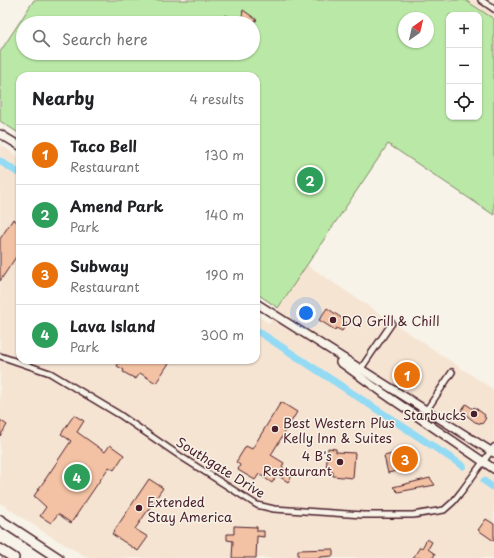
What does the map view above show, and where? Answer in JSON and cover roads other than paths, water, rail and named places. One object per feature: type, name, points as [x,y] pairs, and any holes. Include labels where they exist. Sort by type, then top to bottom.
[{"type":"highway","points":[[0,520],[58,558]]},
{"type":"highway","points":[[29,539],[62,558]]},
{"type":"highway","points":[[0,549],[14,558]]},
{"type":"main road","points":[[0,134],[16,144]]},
{"type":"main road","points":[[260,306],[426,411],[493,450]]},
{"type":"main road","points":[[291,326],[383,393],[494,469]]},
{"type":"street","points":[[481,0],[494,9]]},
{"type":"street","points":[[360,370],[392,323]]},
{"type":"street","name":"Southgate Drive","points":[[0,356],[16,361]]},
{"type":"street","name":"Southgate Drive","points":[[24,364],[50,373],[120,415],[180,456],[257,505],[274,509],[363,515],[413,515],[444,510],[453,502],[493,450]]},
{"type":"street","points":[[426,411],[452,372]]},
{"type":"waterway","points":[[0,161],[16,171]]},
{"type":"waterway","points":[[260,333],[463,466]]},
{"type":"waterway","points":[[484,481],[494,488]]},
{"type":"place","name":"Amend Park","points":[[310,180]]},
{"type":"place","name":"DQ Grill & Chill","points":[[333,320]]},
{"type":"place","name":"Taco Bell","points":[[407,375]]},
{"type":"place","name":"Starbucks","points":[[474,414]]},
{"type":"place","name":"Best Western Plus Kelly Inn & Suites","points":[[275,429]]},
{"type":"place","name":"Subway","points":[[405,459]]},
{"type":"place","name":"4 B's Restaurant","points":[[340,462]]},
{"type":"place","name":"Lava Island","points":[[77,477]]},
{"type":"place","name":"Extended Stay America","points":[[139,508]]}]
